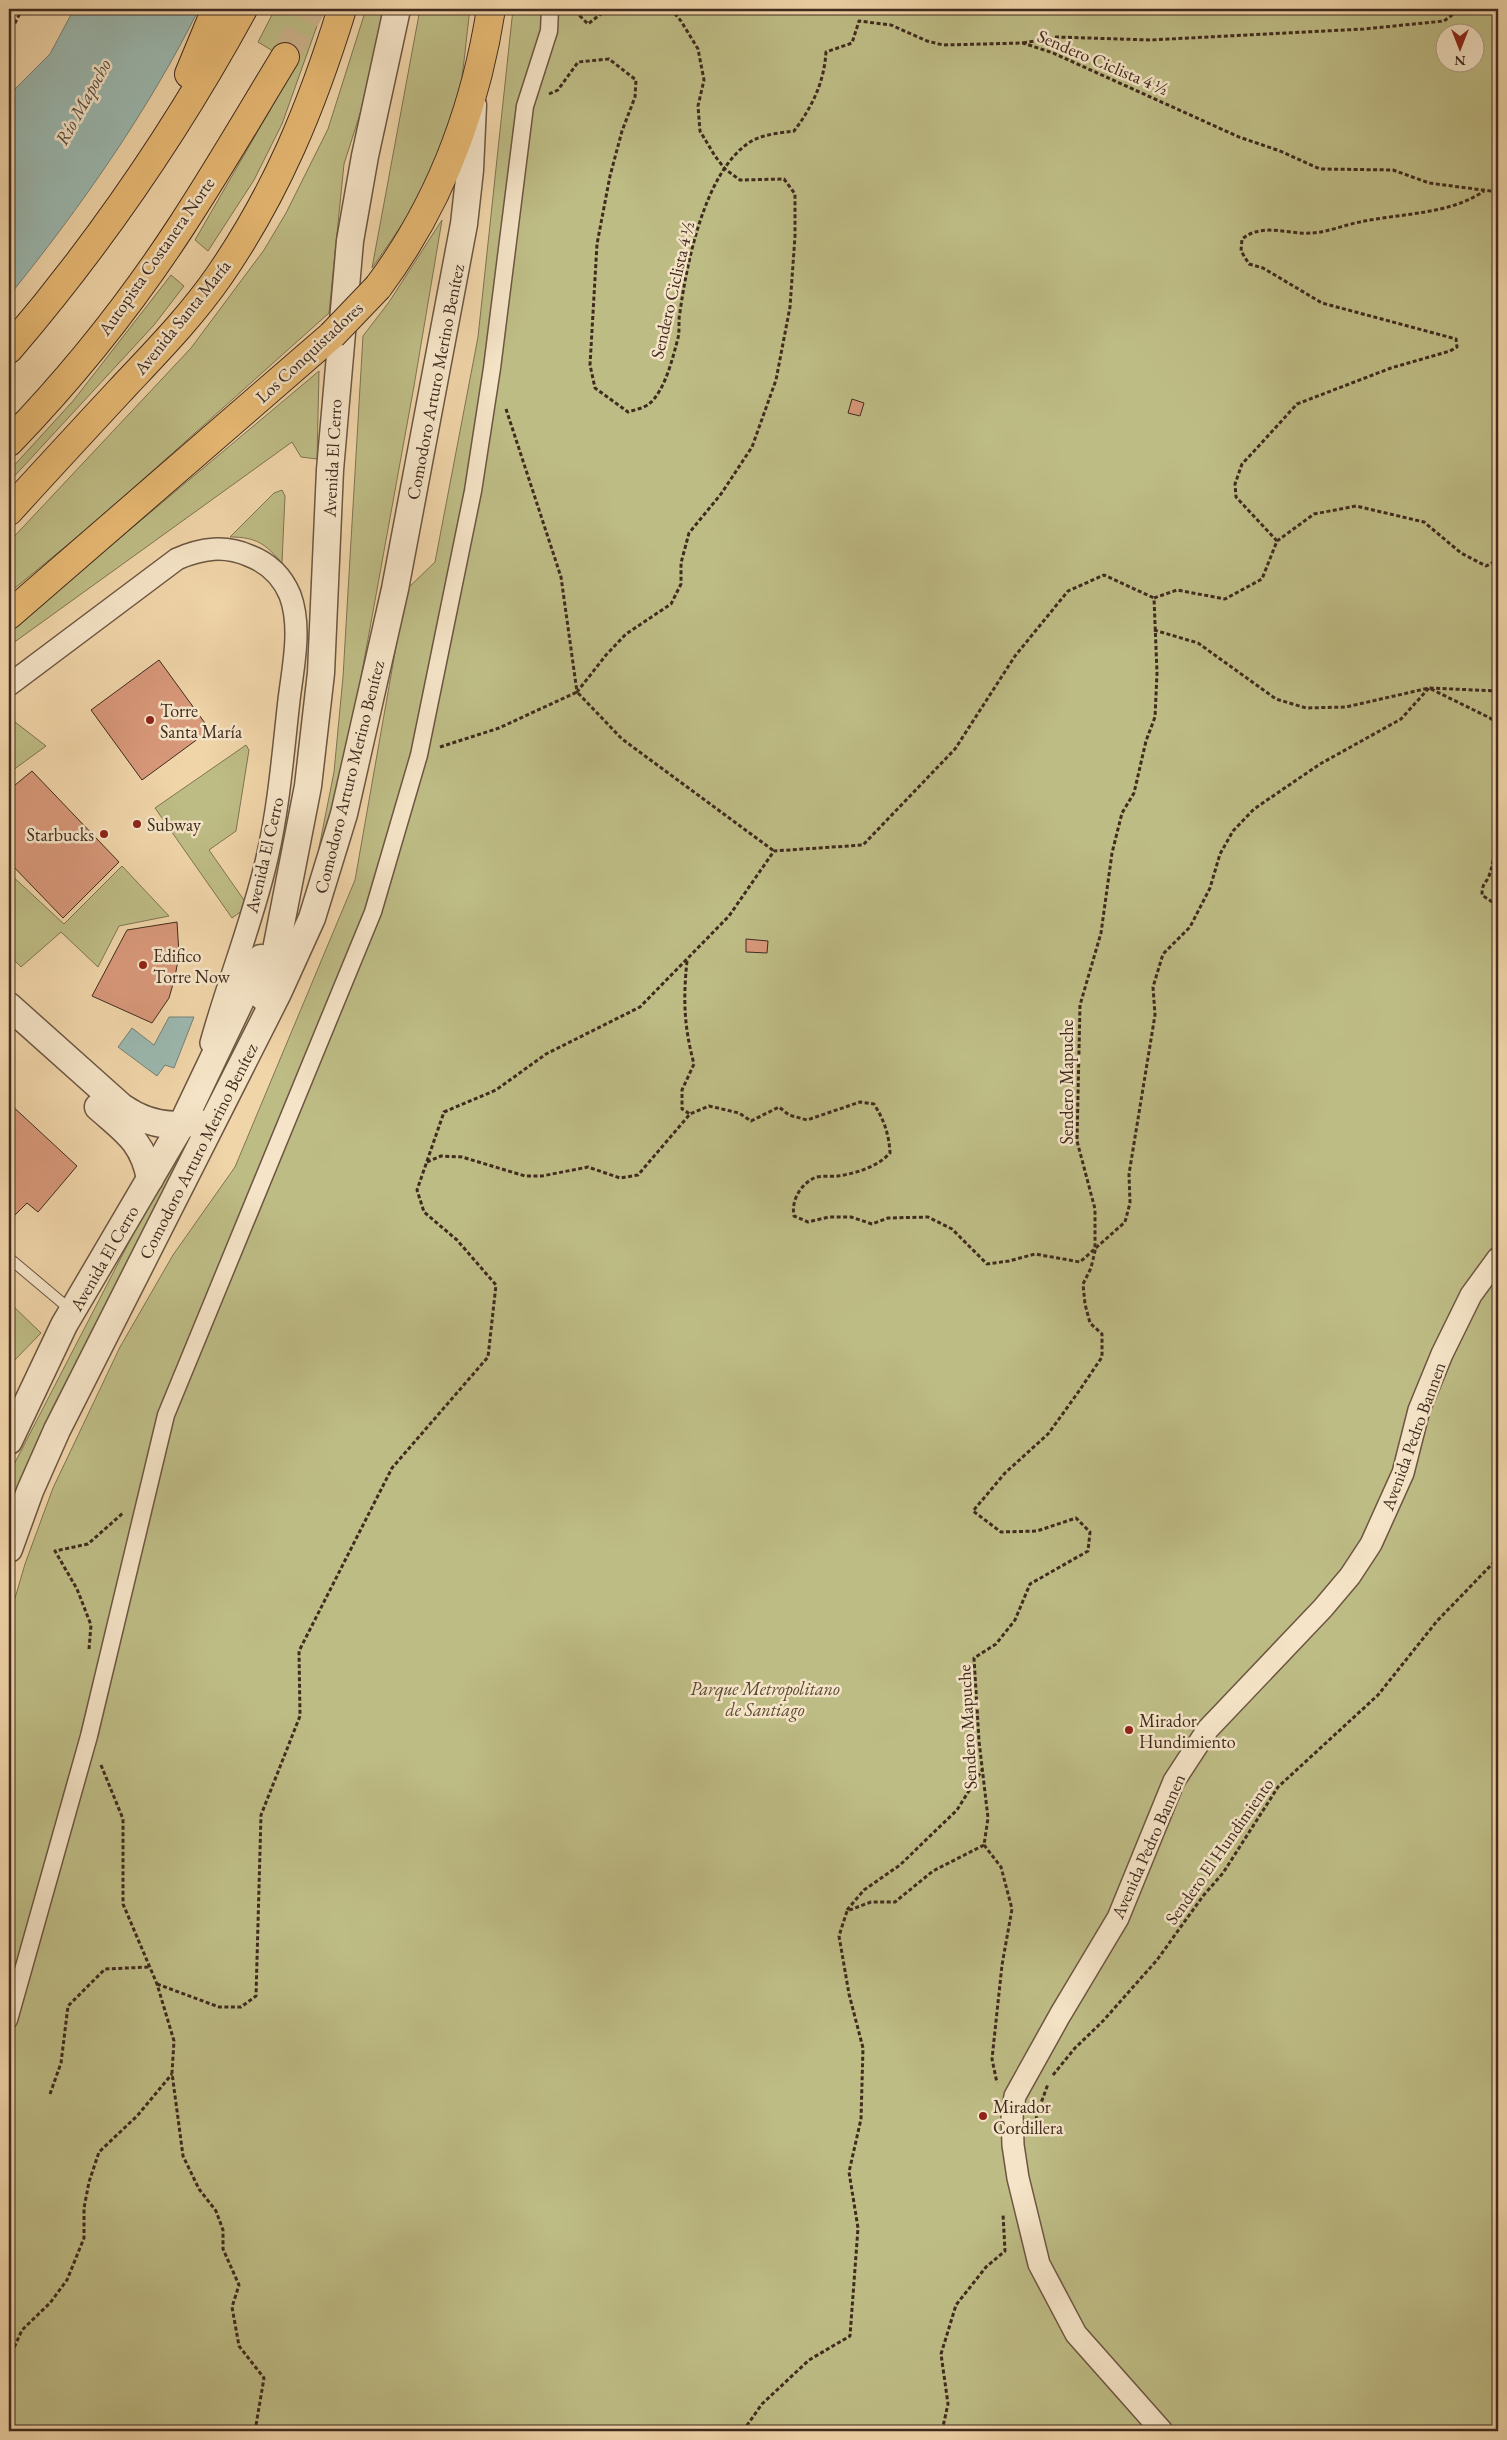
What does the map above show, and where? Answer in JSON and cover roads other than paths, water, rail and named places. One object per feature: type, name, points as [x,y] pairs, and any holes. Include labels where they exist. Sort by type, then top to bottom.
[{"type":"main road","points":[[154,158],[216,9]]},
{"type":"main road","points":[[9,349],[91,248],[154,158],[197,89],[243,9]]},
{"type":"main road","name":"Avenida Santa María","points":[[9,511],[146,363],[218,278],[260,212],[300,131],[342,9]]},
{"type":"main road","name":"Los Conquistadores","points":[[9,615],[332,335],[378,287],[412,238],[437,191],[453,155],[473,94],[486,41],[491,9]]},
{"type":"main road","name":"Autopista Costanera Norte","points":[[9,442],[94,344],[157,262],[212,177],[285,57]]},
{"type":"street","name":"Avenida El Cerro","points":[[243,1062],[273,964],[298,839],[315,730],[324,616],[330,470],[350,241],[361,174],[397,9]]},
{"type":"street","points":[[486,41],[504,9]]},
{"type":"street","points":[[9,2020],[89,1736],[166,1415],[373,912],[419,754],[473,491],[492,368],[525,106],[549,31],[550,9]]},
{"type":"street","name":"Comodoro Arturo Merino Benítez","points":[[9,1548],[30,1491],[57,1430],[298,953],[309,927],[344,814],[396,589],[464,224],[469,179],[473,94]]},
{"type":"street","name":"Avenida El Cerro","points":[[9,685],[177,559],[190,553],[217,548],[244,553],[276,572],[285,583],[290,596],[295,650],[274,823],[258,894],[214,1033],[205,1078]]},
{"type":"street","name":"Avenida El Cerro","points":[[9,1441],[72,1312],[182,1124],[283,910]]},
{"type":"street","points":[[9,1006],[122,1107],[150,1122],[166,1125],[182,1124],[204,1120],[217,1114]]},
{"type":"street","points":[[9,1027],[129,1135],[141,1148],[147,1162],[150,1179]]},
{"type":"street","name":"Avenida Pedro Bannen","points":[[1162,2431],[1076,2334],[1039,2264],[1018,2178],[1013,2145],[1012,2113],[1016,2096],[1042,2047],[1118,1918],[1174,1781],[1208,1729],[1323,1608],[1350,1576],[1371,1544],[1403,1473],[1419,1410],[1442,1354],[1471,1295],[1498,1258]]},
{"type":"lane","points":[[9,1258],[72,1312]]},
{"type":"water","name":"Río Mapocho","points":[[74,9],[199,9],[158,84],[112,157],[62,228],[9,296],[9,95],[50,54]]},
{"type":"water","points":[[169,1017],[194,1017],[174,1068],[165,1065],[157,1076],[118,1047],[132,1028],[154,1045]]},
{"type":"tunnel","points":[[285,57],[311,9]]},
{"type":"place","name":"Torre Santa María","points":[[150,720]]},
{"type":"place","name":"Subway","points":[[137,824]]},
{"type":"place","name":"Starbucks","points":[[104,834]]},
{"type":"place","name":"Edifico Torre Now","points":[[143,965]]},
{"type":"place","name":"Mirador Hundimiento","points":[[1129,1730]]},
{"type":"place","name":"Mirador Cordillera","points":[[983,2116]]},
{"type":"park label","name":"Parque Metropolitano de Santiago","points":[[765,1698]]}]
